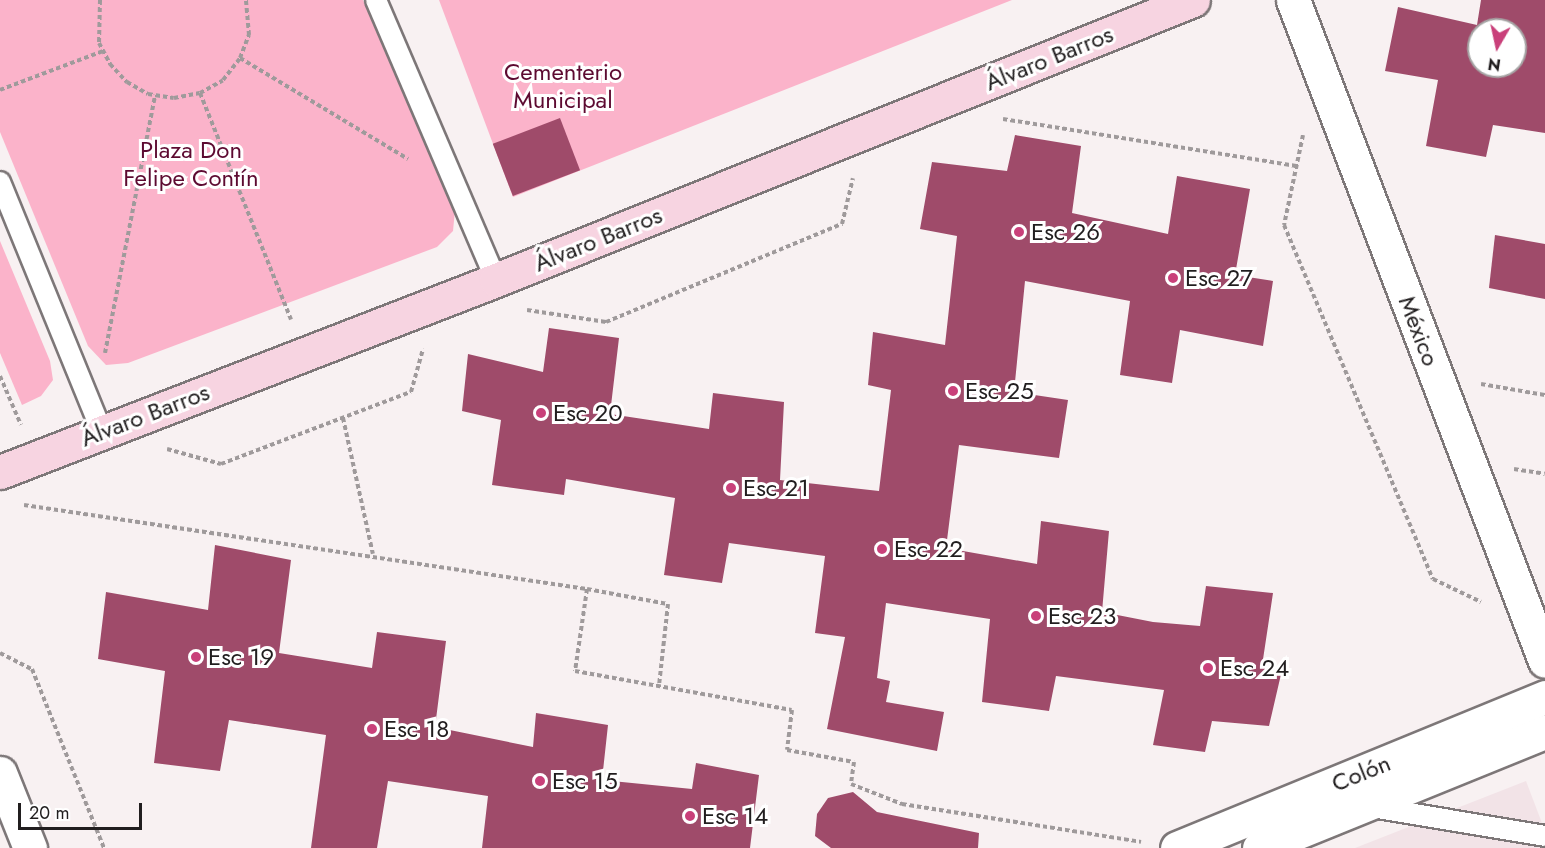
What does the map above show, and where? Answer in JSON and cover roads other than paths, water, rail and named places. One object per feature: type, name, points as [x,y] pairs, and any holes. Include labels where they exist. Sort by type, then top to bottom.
[{"type":"main road","name":"Álvaro Barros","points":[[0,472],[35,459],[98,422],[304,353],[434,304],[1194,0]]},
{"type":"street","name":"México","points":[[1293,0],[1545,661]]},
{"type":"street","name":"Colón","points":[[1177,848],[1545,697]]},
{"type":"street","name":"Colón","points":[[1259,848],[1545,732]]},
{"type":"street","points":[[0,773],[30,848]]},
{"type":"lane","points":[[376,0],[496,280]]},
{"type":"lane","points":[[0,182],[98,422]]},
{"type":"lane","points":[[1363,806],[1423,812],[1545,836]]},
{"type":"place","name":"Esc 26","points":[[1019,232]]},
{"type":"place","name":"Esc 27","points":[[1173,278]]},
{"type":"place","name":"Esc 25","points":[[953,391]]},
{"type":"place","name":"Esc 20","points":[[541,413]]},
{"type":"place","name":"Esc 21","points":[[731,488]]},
{"type":"place","name":"Esc 22","points":[[882,549]]},
{"type":"place","name":"Esc 23","points":[[1036,616]]},
{"type":"place","name":"Esc 19","points":[[196,657]]},
{"type":"place","name":"Esc 24","points":[[1208,668]]},
{"type":"place","name":"Esc 18","points":[[372,729]]},
{"type":"place","name":"Esc 15","points":[[540,781]]},
{"type":"place","name":"Esc 14","points":[[690,816]]},
{"type":"park label","name":"Cementerio Municipal","points":[[563,86]]},
{"type":"park label","name":"Plaza Don Felipe Contín","points":[[191,164]]}]
